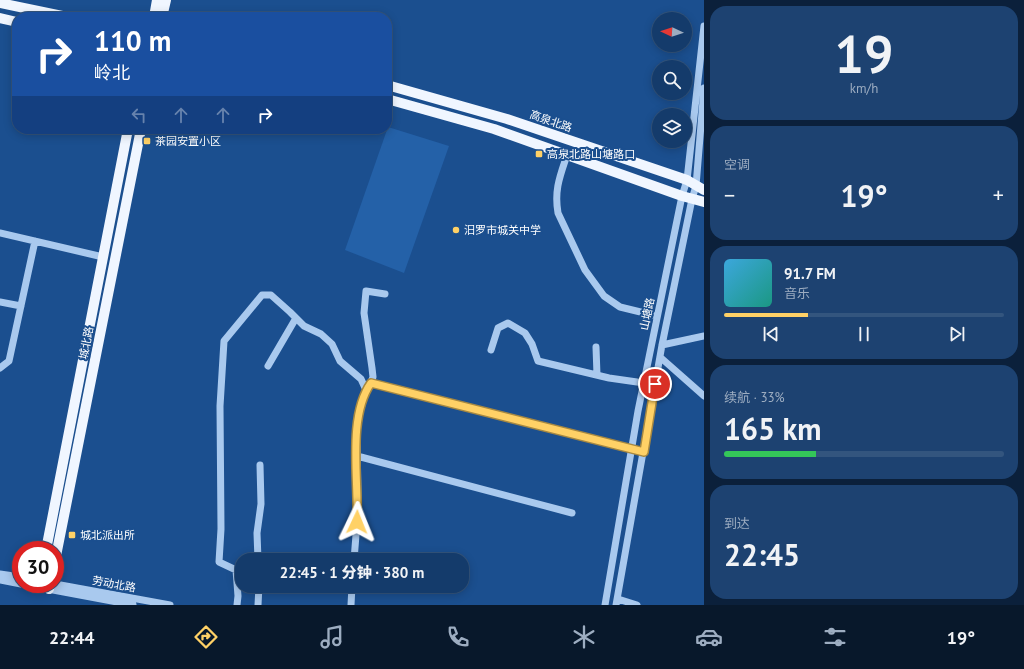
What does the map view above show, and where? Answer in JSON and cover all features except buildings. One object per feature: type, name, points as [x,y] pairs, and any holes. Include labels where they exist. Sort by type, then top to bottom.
[{"type":"main road","points":[[155,12],[157,0]]},
{"type":"main road","points":[[163,12],[166,0]]},
{"type":"main road","points":[[0,3],[43,12]]},
{"type":"main road","points":[[0,18],[12,21]]},
{"type":"main road","name":"高泉北路","points":[[392,86],[507,119],[687,180],[700,188]]},
{"type":"main road","points":[[392,100],[494,128],[687,198],[704,202]]},
{"type":"main road","name":"城北路","points":[[48,541],[127,134]]},
{"type":"main road","name":"城北路","points":[[59,541],[140,134]]},
{"type":"street","name":"山塘路","points":[[617,602],[687,198],[687,180],[704,26]]},
{"type":"street","name":"山塘路","points":[[605,605],[631,448],[657,316],[687,198],[700,188],[704,88]]},
{"type":"street","points":[[567,155],[557,185],[556,204],[558,213],[585,270],[604,296],[609,300],[620,307],[657,316]]},
{"type":"street","points":[[0,233],[103,257]]},
{"type":"street","points":[[0,368],[9,361],[35,241]]},
{"type":"street","points":[[355,553],[358,510],[357,423],[366,390],[371,383],[372,368],[364,313],[366,292],[385,294]]},
{"type":"street","points":[[237,605],[238,596],[236,570],[219,562],[221,529],[220,406],[224,341],[262,295],[271,295],[304,326],[321,334],[332,344],[340,361],[361,380],[366,390]]},
{"type":"street","points":[[0,302],[21,306]]},
{"type":"street","points":[[268,366],[296,318]]},
{"type":"street","points":[[491,350],[498,328],[508,323],[525,333],[532,344],[538,361],[597,375],[644,383]]},
{"type":"street","points":[[662,345],[704,336]]},
{"type":"street","points":[[596,347],[597,375]]},
{"type":"street","points":[[660,357],[704,396]]},
{"type":"street","points":[[371,383],[644,452]]},
{"type":"street","points":[[357,456],[572,513]]},
{"type":"street","points":[[258,553],[257,532],[261,504],[260,465]]},
{"type":"street","points":[[0,574],[12,576]]},
{"type":"street","name":"劳动北路","points":[[0,580],[12,582]]},
{"type":"street","name":"劳动北路","points":[[64,589],[170,605]]},
{"type":"street","name":"劳动北路","points":[[64,590],[131,605]]},
{"type":"street","points":[[258,605],[259,593]]},
{"type":"street","points":[[351,605],[352,593]]},
{"type":"street","points":[[617,602],[638,605]]},
{"type":"shaded area","points":[[392,128],[449,146],[404,273],[345,250],[386,134],[392,134]]},
{"type":"place","name":"茶园安置小区","points":[[147,141]]},
{"type":"place","name":"高泉北路山塘路口","points":[[539,154]]},
{"type":"place","name":"汨罗市城关中学","points":[[456,230]]},
{"type":"place","name":"城北派出所","points":[[72,535]]},
{"type":"route","points":[[357,522],[357,423],[366,390],[371,383],[644,452],[655,384]]}]
